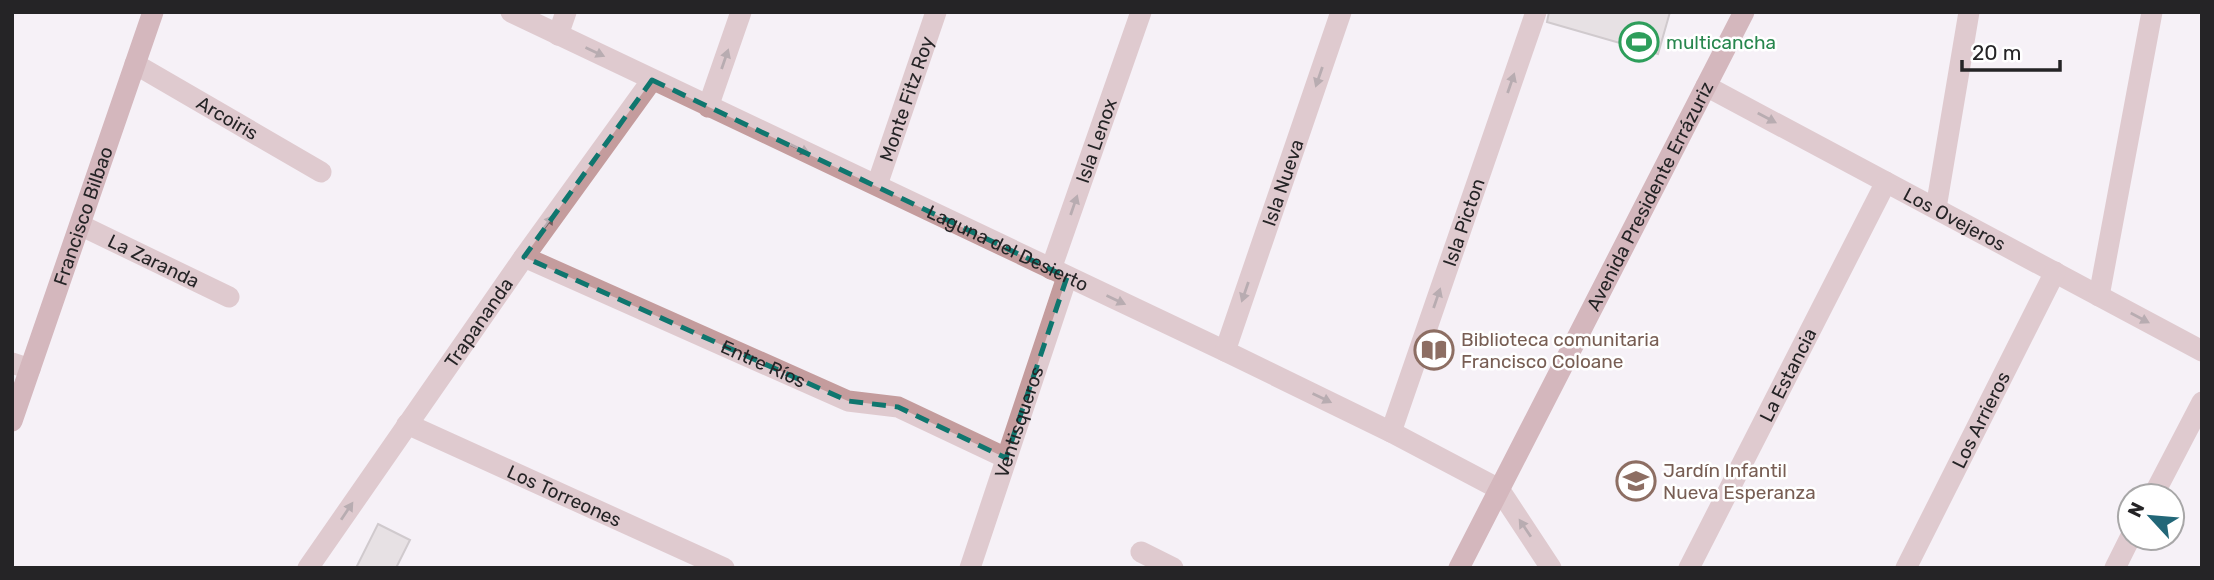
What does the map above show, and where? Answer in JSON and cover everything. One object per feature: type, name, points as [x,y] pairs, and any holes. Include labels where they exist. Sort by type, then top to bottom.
[{"type":"street","name":"Francisco Bilbao","points":[[12,421],[21,366],[80,225],[153,12]]},
{"type":"street","name":"Laguna del Desierto","points":[[511,12],[1225,351],[1391,432],[1499,489]]},
{"type":"street","points":[[558,35],[566,12]]},
{"type":"street","points":[[709,107],[741,12]]},
{"type":"street","name":"Monte Fitz Roy","points":[[877,185],[936,12]]},
{"type":"street","name":"Isla Lenox","points":[[1059,273],[1141,12]]},
{"type":"street","name":"Isla Nueva","points":[[1225,351],[1341,12]]},
{"type":"street","name":"Isla Picton","points":[[1391,432],[1536,12]]},
{"type":"street","name":"Avenida Presidente Errázuriz","points":[[1460,568],[1744,12]]},
{"type":"street","points":[[1936,208],[1969,12]]},
{"type":"street","points":[[2099,296],[2151,12]]},
{"type":"street","name":"Arcoiris","points":[[135,64],[321,172]]},
{"type":"street","name":"Trapananda","points":[[308,568],[524,257],[652,80]]},
{"type":"street","name":"Los Ovejeros","points":[[1706,86],[2202,351]]},
{"type":"street","name":"La Estancia","points":[[1689,568],[1886,182]]},
{"type":"street","name":"La Zaranda","points":[[80,225],[229,297]]},
{"type":"street","name":"Entre Ríos","points":[[524,257],[848,401],[898,407],[1006,458]]},
{"type":"street","name":"Los Arrieros","points":[[1906,568],[2055,272]]},
{"type":"street","name":"Ventisqueros","points":[[970,568],[1006,458],[1059,273]]},
{"type":"street","points":[[2159,482],[2202,402]]},
{"type":"street","name":"Los Torreones","points":[[407,424],[724,568]]},
{"type":"street","points":[[1499,489],[1551,568]]},
{"type":"street","points":[[1141,552],[1173,568]]},
{"type":"street","points":[[2115,568],[2123,552]]},
{"type":"highlighted area","points":[[652,80],[1067,277],[1006,458],[898,407],[848,401],[524,257]]},
{"type":"building","name":"multicancha","points":[[1549,12],[1670,12],[1658,54],[1547,22]]},
{"type":"building","points":[[378,524],[410,540],[396,568],[356,568]]},
{"type":"place","name":"multicancha","points":[[1639,42]]},
{"type":"place","name":"Biblioteca comunitaria Francisco Coloane","points":[[1434,350]]},
{"type":"place","name":"Jardín Infantil Nueva Esperanza","points":[[1636,481]]}]
